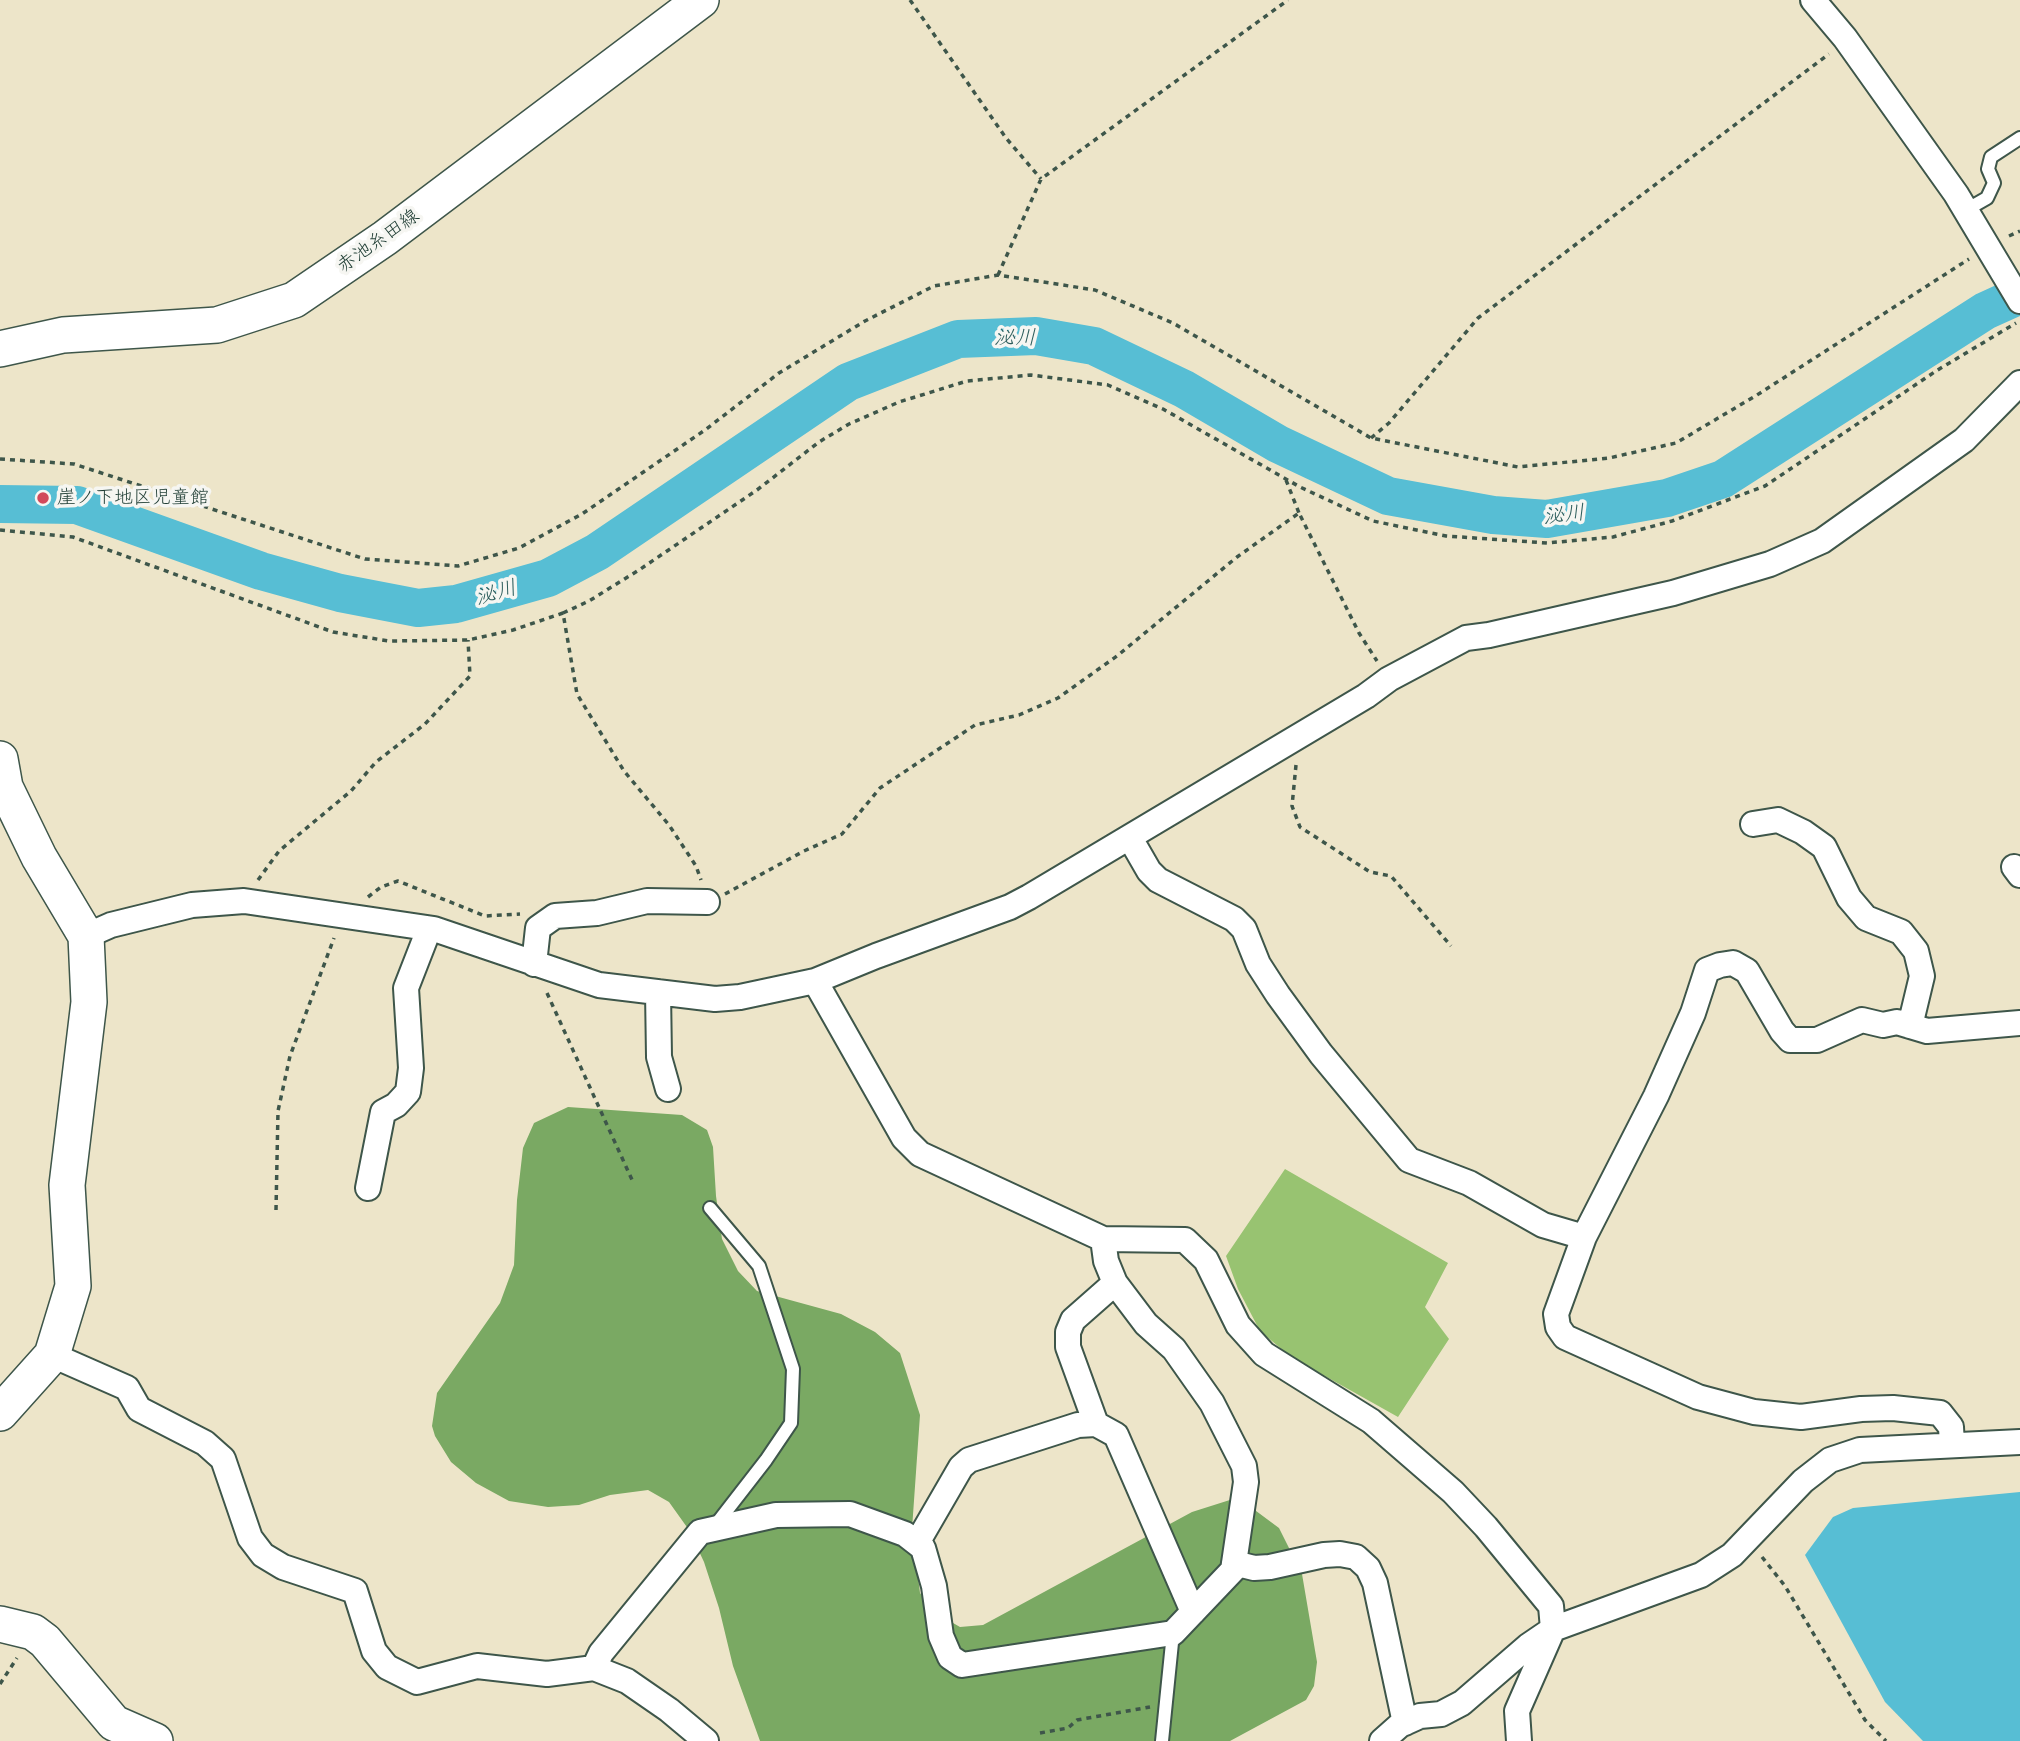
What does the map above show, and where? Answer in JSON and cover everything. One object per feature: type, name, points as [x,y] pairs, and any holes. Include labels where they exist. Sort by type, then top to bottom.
[{"type":"street","name":"赤池糸田線","points":[[0,349],[63,335],[217,325],[294,300],[386,238],[701,0]]},
{"type":"street","points":[[1813,0],[1846,38],[1966,210],[2020,300]]},
{"type":"street","points":[[86,936],[111,925],[192,905],[251,901],[429,929],[599,985],[715,999],[740,998],[815,981],[1010,907],[1130,838],[1389,680],[1466,638],[1673,593],[1770,564],[1822,541],[1964,440],[2020,383]]},
{"type":"street","points":[[0,1413],[52,1355],[74,1286],[67,1185],[89,1002],[86,936],[39,857],[2,778]]},
{"type":"street","points":[[1753,824],[1778,820],[1803,832],[1824,847],[1849,898],[1866,918],[1901,932],[1916,951],[1922,976],[1910,1026]]},
{"type":"street","points":[[1130,838],[1149,871],[1158,880],[1234,919],[1244,929],[1258,964],[1278,995],[1321,1054],[1409,1160],[1469,1183],[1543,1225],[1584,1237]]},
{"type":"street","points":[[534,964],[538,928],[555,916],[597,913],[647,901],[707,902]]},
{"type":"street","points":[[369,1188],[383,1112],[396,1105],[408,1092],[411,1068],[406,988],[429,929]]},
{"type":"street","points":[[1952,1445],[1951,1427],[1940,1413],[1893,1408],[1801,1417],[1754,1412],[1698,1397],[1565,1337],[1558,1327],[1556,1314],[1584,1237],[1656,1096],[1693,1013],[1707,970],[1733,963],[1748,971],[1782,1031],[1790,1040],[1817,1040],[1862,1020],[1882,1025],[1897,1022],[1927,1031],[2020,1023]]},
{"type":"street","points":[[815,981],[904,1138],[920,1154],[1103,1239],[1185,1240],[1206,1260],[1238,1325],[1264,1354],[1371,1421],[1453,1492],[1486,1527],[1551,1606],[1553,1629],[1517,1711],[1519,1741]]},
{"type":"street","points":[[658,992],[659,1057],[668,1089]]},
{"type":"street","points":[[594,1668],[601,1653],[700,1532],[776,1516],[850,1514],[905,1534],[923,1548],[934,1586],[941,1636],[950,1657],[962,1665],[1173,1633],[1233,1570],[1246,1482],[1244,1466],[1212,1404],[1174,1349],[1146,1324],[1115,1283],[1106,1261],[1103,1239]]},
{"type":"street","points":[[1096,1424],[1068,1347],[1069,1332],[1073,1320],[1115,1283]]},
{"type":"street","points":[[52,1355],[127,1388],[139,1409],[205,1443],[223,1460],[250,1538],[263,1555],[283,1567],[355,1591],[374,1651],[387,1667],[417,1682],[477,1666],[547,1674],[594,1668],[627,1681],[669,1710],[706,1741]]},
{"type":"street","points":[[916,1543],[961,1467],[969,1461],[1078,1424],[1096,1424],[1116,1435],[1193,1612]]},
{"type":"street","points":[[1383,1741],[1405,1723],[1420,1716],[1441,1714],[1462,1703],[1528,1646],[1553,1629],[1701,1575],[1732,1555],[1802,1481],[1830,1460],[1860,1450],[2020,1442]]},
{"type":"street","points":[[1234,1563],[1254,1568],[1270,1567],[1340,1554],[1356,1557],[1368,1568],[1375,1583],[1405,1723]]},
{"type":"street","points":[[0,1624],[33,1632],[114,1723],[155,1741]]},
{"type":"lane","points":[[1966,210],[1987,198],[1994,183],[1988,169],[1991,157],[2020,138]]},
{"type":"lane","points":[[710,1208],[760,1266],[793,1370],[791,1423],[713,1528]]},
{"type":"lane","points":[[1162,1741],[1173,1633]]},
{"type":"path","points":[[910,0],[1006,138],[1041,179]]},
{"type":"path","points":[[998,275],[1041,179],[1288,0]]},
{"type":"path","points":[[1371,438],[1389,423],[1478,318],[1824,58],[1846,38]]},
{"type":"path","points":[[0,459],[74,464],[365,559],[458,566],[519,548],[582,514],[705,430],[779,373],[865,321],[934,286],[998,275],[1095,290],[1173,323],[1371,438],[1518,467],[1609,458],[1676,443],[1757,395],[1988,247]]},
{"type":"path","points":[[0,530],[74,537],[333,632],[389,641],[468,640],[513,630],[563,614],[589,601],[757,490],[819,442],[849,424],[899,402],[967,381],[1031,375],[1108,386],[1163,410],[1285,479],[1373,521],[1446,536],[1547,543],[1613,537],[1672,521],[1765,486],[1936,371],[2020,321]]},
{"type":"path","points":[[1285,479],[1299,513],[1359,633],[1389,680]]},
{"type":"path","points":[[563,614],[578,694],[624,771],[669,825],[696,866],[707,902],[842,834],[880,788],[975,725],[1019,715],[1058,698],[1117,656],[1226,566],[1299,513]]},
{"type":"path","points":[[251,901],[254,887],[279,851],[351,791],[376,762],[425,724],[470,676],[468,640]]},
{"type":"path","points":[[1295,738],[1296,764],[1292,806],[1300,827],[1370,872],[1391,876],[1451,946]]},
{"type":"path","points":[[276,1210],[278,1111],[290,1056],[336,931],[361,903],[381,887],[398,881],[485,916],[531,914],[544,910],[555,916]]},
{"type":"path","points":[[534,964],[633,1182]]},
{"type":"path","points":[[1745,1541],[1769,1564],[1785,1586],[1865,1720],[1886,1741]]},
{"type":"path","points":[[1040,1733],[1068,1728],[1077,1720],[1166,1704]]},
{"type":"green space","points":[[568,1107],[682,1115],[707,1130],[713,1147],[722,1239],[738,1271],[757,1291],[841,1314],[875,1332],[900,1353],[920,1415],[912,1529],[920,1593],[934,1612],[960,1627],[983,1625],[1192,1512],[1233,1499],[1248,1505],[1279,1528],[1302,1574],[1317,1662],[1314,1686],[1306,1700],[1230,1741],[760,1741],[733,1666],[704,1562],[689,1530],[669,1502],[648,1490],[610,1495],[579,1505],[548,1507],[509,1501],[476,1483],[451,1462],[435,1436],[432,1426],[437,1393],[500,1303],[514,1265],[523,1148],[534,1123]]},
{"type":"green space","points":[[1285,1169],[1448,1263],[1425,1307],[1449,1339],[1398,1417],[1291,1357],[1260,1331],[1238,1289],[1226,1256]]},
{"type":"water","points":[[2020,1492],[2020,1741],[1923,1741],[1885,1702],[1805,1555],[1833,1517],[1853,1508]]},
{"type":"waterway","name":"泌川","points":[[0,504],[77,505],[261,571],[340,593],[418,608],[456,604],[548,578],[597,552],[848,382],[958,339],[1036,336],[1094,346],[1184,389],[1278,444],[1388,496],[1493,515],[1547,519],[1667,498],[1723,479],[1985,311],[2020,295]]},
{"type":"place","name":"崖ノ下地区児童館","points":[[43,498]]}]
